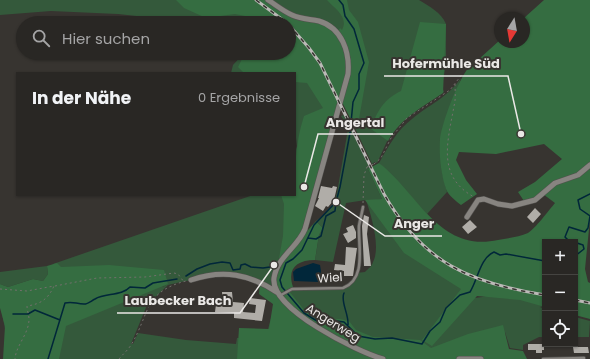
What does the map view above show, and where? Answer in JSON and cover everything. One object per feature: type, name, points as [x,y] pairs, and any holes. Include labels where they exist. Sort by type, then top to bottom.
[{"type":"street","points":[[268,0],[291,15],[295,16]]},
{"type":"street","points":[[264,283],[274,280],[280,263],[298,243],[305,229],[348,74],[349,65],[344,44],[331,26],[296,16]]},
{"type":"street","points":[[467,217],[478,200],[484,199],[498,204],[512,206],[534,200],[555,184],[578,175],[590,164]]},
{"type":"street","name":"Angerweg","points":[[191,280],[210,276],[236,275],[249,277],[264,283],[281,294]]},
{"type":"street","name":"Angerweg","points":[[274,280],[281,294],[299,315],[311,324],[361,352],[383,359]]},
{"type":"street","points":[[459,359],[481,359]]},
{"type":"lane","name":"Wiel","points":[[281,294],[287,291],[305,289],[342,288],[349,286],[355,280],[359,259],[359,226],[363,207]]},
{"type":"lane","points":[[543,359],[584,358]]},
{"type":"path","points":[[363,207],[364,175],[367,167],[374,164],[381,158],[391,138],[407,118],[450,90],[463,73]]},
{"type":"path","points":[[455,84],[455,104],[446,143],[449,166],[454,180],[466,193],[478,200]]},
{"type":"path","points":[[0,289],[27,292],[97,278],[145,277],[174,273],[181,276],[184,282]]},
{"type":"path","points":[[119,359],[132,344],[146,311],[158,293],[167,288],[191,280]]},
{"type":"path","points":[[16,359],[16,353],[26,333],[29,320],[26,306],[38,305],[50,296],[54,286]]},
{"type":"shaded area","points":[[296,29],[326,70],[383,187],[380,188],[344,115],[341,116],[340,114],[342,111],[296,35]]},
{"type":"green space","points":[[0,0],[419,0],[438,13],[446,24],[446,64],[442,86],[444,92],[401,121],[389,137],[377,163],[375,162],[372,164],[353,124],[356,121],[342,95],[287,250],[291,288],[343,287],[351,282],[356,273],[365,272],[369,269],[375,256],[376,240],[366,200],[346,203],[333,262],[315,260],[319,235],[323,228],[316,221],[329,209],[334,202],[337,193],[348,129],[341,116],[344,115],[370,168],[368,169],[382,199],[376,200],[475,298],[489,296],[540,301],[542,303],[542,307],[540,307],[542,308],[542,337],[523,345],[523,350],[510,348],[505,332],[506,359],[9,359],[8,342],[1,310],[0,292],[44,292],[53,264],[250,196],[296,196],[296,72],[231,72],[233,65],[238,60],[296,60],[296,16],[136,16],[51,11],[0,15]],"holes":[[[209,276],[244,276],[276,290],[279,288],[267,333],[259,338],[237,338],[236,344],[186,340],[138,333],[133,344],[131,344],[147,305],[168,285]]]},
{"type":"green space","points":[[176,0],[266,0],[284,12],[321,22],[338,32],[340,28],[342,30],[344,21],[337,10],[327,0],[347,0],[349,10],[358,22],[369,62],[359,119],[353,124],[340,98],[305,229],[308,230],[316,221],[323,228],[319,235],[315,260],[308,260],[298,264],[292,271],[291,275],[293,287],[281,293],[275,281],[283,236],[284,204],[281,196],[296,196],[296,156],[304,116],[323,108],[307,83],[296,82],[296,72],[243,72],[238,67],[242,60],[296,60],[296,16],[245,16],[235,14],[202,16],[184,8]]},
{"type":"green space","points":[[544,0],[590,0],[590,219],[585,269],[588,282],[590,283],[590,319],[578,316],[578,239],[542,239],[542,306],[520,300],[477,296],[432,346],[422,340],[461,289],[404,253],[365,200],[382,199],[368,169],[379,163],[393,175],[431,218],[460,238],[478,242],[498,240],[528,233],[534,228],[555,203],[543,194],[534,199],[524,201],[518,192],[535,182],[562,159],[544,144],[496,154],[459,152],[456,160],[466,180],[477,194],[461,205],[450,196],[446,189],[440,152],[441,132],[444,121],[454,95],[466,71],[494,45],[494,48],[530,48],[530,13]]},
{"type":"green space","points":[[420,22],[446,24],[443,93],[406,119],[388,141],[371,129],[382,106],[395,94],[401,91]]},
{"type":"green space","points":[[461,78],[440,139],[442,172],[447,192],[427,214],[379,163],[393,139],[402,128],[450,91]]},
{"type":"green space","points":[[57,263],[61,267],[109,265],[164,270],[168,284],[66,326],[59,359],[3,359],[5,326],[0,308],[0,284],[8,287],[33,279],[43,281],[48,274],[47,266]]},
{"type":"green space","points":[[47,266],[48,274],[43,281],[33,279],[8,287],[0,284],[0,272]]},
{"type":"green space","points":[[260,282],[278,294],[289,291],[305,311],[316,318],[349,321],[356,330],[373,337],[420,340],[431,348],[468,334],[503,325],[509,349],[523,351],[527,359],[237,359],[239,328],[269,329],[273,304],[259,294]]},
{"type":"green space","points":[[578,318],[590,321],[589,337],[578,337]]},
{"type":"water","points":[[313,263],[320,265],[321,271],[319,282],[294,281],[293,272],[296,269]]},
{"type":"building","points":[[321,186],[332,188],[333,186],[337,187],[334,200],[328,207],[326,206],[323,211],[315,206],[319,198]]},
{"type":"building","points":[[535,208],[541,214],[533,223],[527,217]]},
{"type":"building","points":[[364,215],[369,217],[367,234],[371,266],[364,266],[362,226]]},
{"type":"building","points":[[470,220],[477,227],[468,234],[462,227]]},
{"type":"building","points":[[353,225],[356,232],[356,238],[348,243],[343,234],[348,232],[346,228]]},
{"type":"building","points":[[346,247],[357,248],[353,276],[344,276],[344,271],[334,270],[335,264],[345,265]]},
{"type":"building","points":[[222,292],[232,292],[233,302],[244,303],[243,312],[255,313],[256,305],[249,304],[250,298],[266,300],[262,321],[234,318],[234,313],[215,312],[216,304],[223,305]]},
{"type":"building","points":[[528,344],[542,344],[542,347],[544,347],[542,353],[536,353],[536,350],[528,350]]},
{"type":"building","points":[[573,347],[588,347],[589,353],[574,353]]},
{"type":"waterway","points":[[339,0],[343,5],[345,16],[354,29],[364,63],[359,74],[359,89],[353,102],[350,133],[340,187],[336,202],[314,225],[302,250],[293,259],[286,263],[280,280],[282,287],[304,313],[317,321],[329,320],[344,322],[358,336],[375,339],[392,338],[422,344],[430,331],[440,322],[446,308],[460,295],[470,292],[482,264],[489,255],[494,252],[500,255],[506,254],[542,260]]},
{"type":"waterway","points":[[590,194],[578,200],[580,209],[590,216]]},
{"type":"waterway","points":[[326,216],[335,211],[336,202]]},
{"type":"waterway","points":[[308,238],[316,239],[321,236],[326,216]]},
{"type":"waterway","points":[[567,239],[565,237],[569,227],[585,232],[588,228],[590,216]]},
{"type":"waterway","points":[[578,243],[583,245],[584,249],[578,254]]},
{"type":"waterway","points":[[186,276],[197,269],[210,264],[222,262],[230,263],[233,270],[240,269],[241,265],[245,264],[251,267],[263,268],[277,266]]},
{"type":"waterway","points":[[48,359],[65,303],[70,302],[85,304],[99,297],[123,292],[130,287],[145,288],[153,283],[177,279]]},
{"type":"waterway","points":[[344,293],[343,300],[348,325]]},
{"type":"waterway","points":[[13,314],[28,314],[35,310],[60,320]]},
{"type":"railway","points":[[256,0],[278,16]]},
{"type":"railway","points":[[296,33],[320,63],[384,194],[399,218],[415,237],[432,253],[451,266],[471,276],[494,284],[542,294]]},
{"type":"railway","points":[[578,301],[590,303]]},
{"type":"place","name":"Hofermühle Süd","points":[[521,134]]},
{"type":"place","name":"Angertal","points":[[304,187]]},
{"type":"place","name":"Anger","points":[[336,202]]},
{"type":"place","name":"Laubecker Bach","points":[[274,265]]}]
